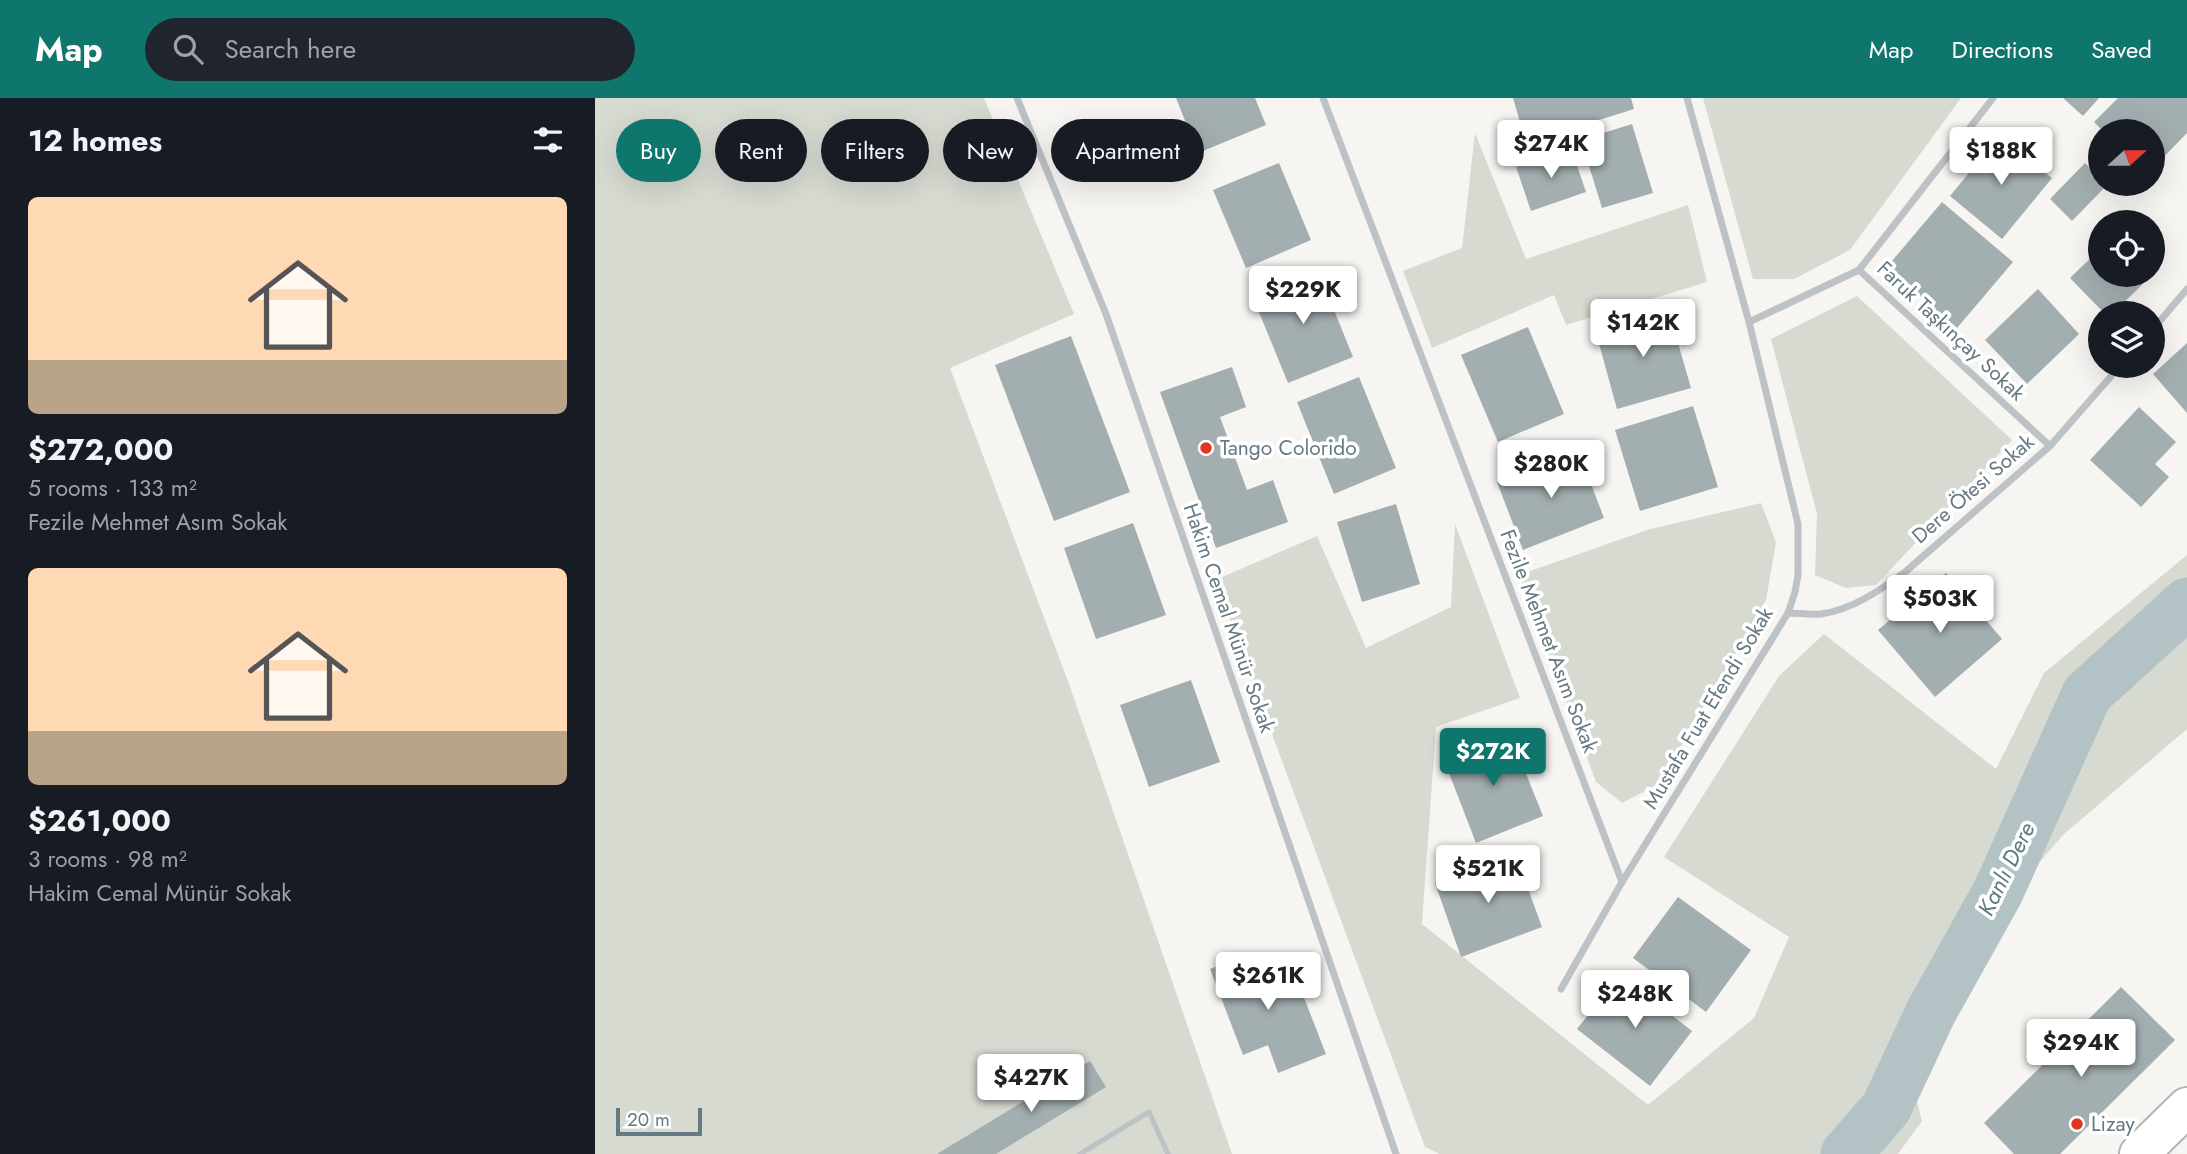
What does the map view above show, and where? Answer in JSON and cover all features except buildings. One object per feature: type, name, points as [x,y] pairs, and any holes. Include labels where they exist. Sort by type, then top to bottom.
[{"type":"main road","points":[[2139,1154],[2187,1107]]},
{"type":"street","name":"Hakim Cemal Münür Sokak","points":[[1017,98],[1106,314],[1396,1154]]},
{"type":"street","name":"Fezile Mehmet Asım Sokak","points":[[1323,98],[1622,882]]},
{"type":"street","name":"Mustafa Fuat Efendi Sokak","points":[[1561,989],[1622,882],[1788,613],[1798,575],[1798,524],[1749,322],[1687,98]]},
{"type":"street","points":[[1749,322],[1859,270],[1993,98]]},
{"type":"street","name":"Faruk Taşkınçay Sokak","points":[[1859,270],[2050,446]]},
{"type":"street","points":[[2165,315],[2187,289]]},
{"type":"street","name":"Dere Ötesi Sokak","points":[[1788,613],[1819,614],[1838,611],[1882,588],[1905,572],[2050,446],[2110,378]]},
{"type":"lane","points":[[1080,1154],[1149,1112],[1168,1154]]},
{"type":"shaded area","points":[[595,98],[984,98],[993,119],[943,119],[943,182],[1019,182],[1074,314],[950,368],[1069,684],[1232,1154],[595,1154]]},
{"type":"shaded area","points":[[1703,98],[1961,98],[1850,250],[1794,279],[1753,279]]},
{"type":"shaded area","points":[[1475,133],[1526,259],[1688,205],[1707,282],[1566,325],[1554,295],[1432,348],[1403,271],[1462,248]]},
{"type":"shaded area","points":[[1857,296],[2012,440],[1876,585],[1846,588],[1815,575],[1817,514],[1771,339]]},
{"type":"shaded area","points":[[1761,503],[1776,542],[1766,600],[1660,783],[1622,803],[1596,782],[1519,575],[1647,530]]},
{"type":"shaded area","points":[[1455,524],[1520,698],[1436,727],[1422,924],[1648,1105],[1754,1018],[1789,937],[1664,857],[1779,676],[1824,634],[1996,769],[2044,673],[2187,555],[2187,729],[2063,835],[1898,1027],[1922,1121],[1898,1154],[1440,1154],[1425,1147],[1215,580],[1317,536],[1366,648],[1451,607]]},
{"type":"waterway","name":"Kanlı Dere","points":[[1846,1154],[1886,1108],[1931,1012],[1998,892],[2087,694],[2187,603]]},
{"type":"place","name":"Tango Colorido","points":[[1206,448]]},
{"type":"place","name":"Lizay","points":[[2077,1124]]}]
